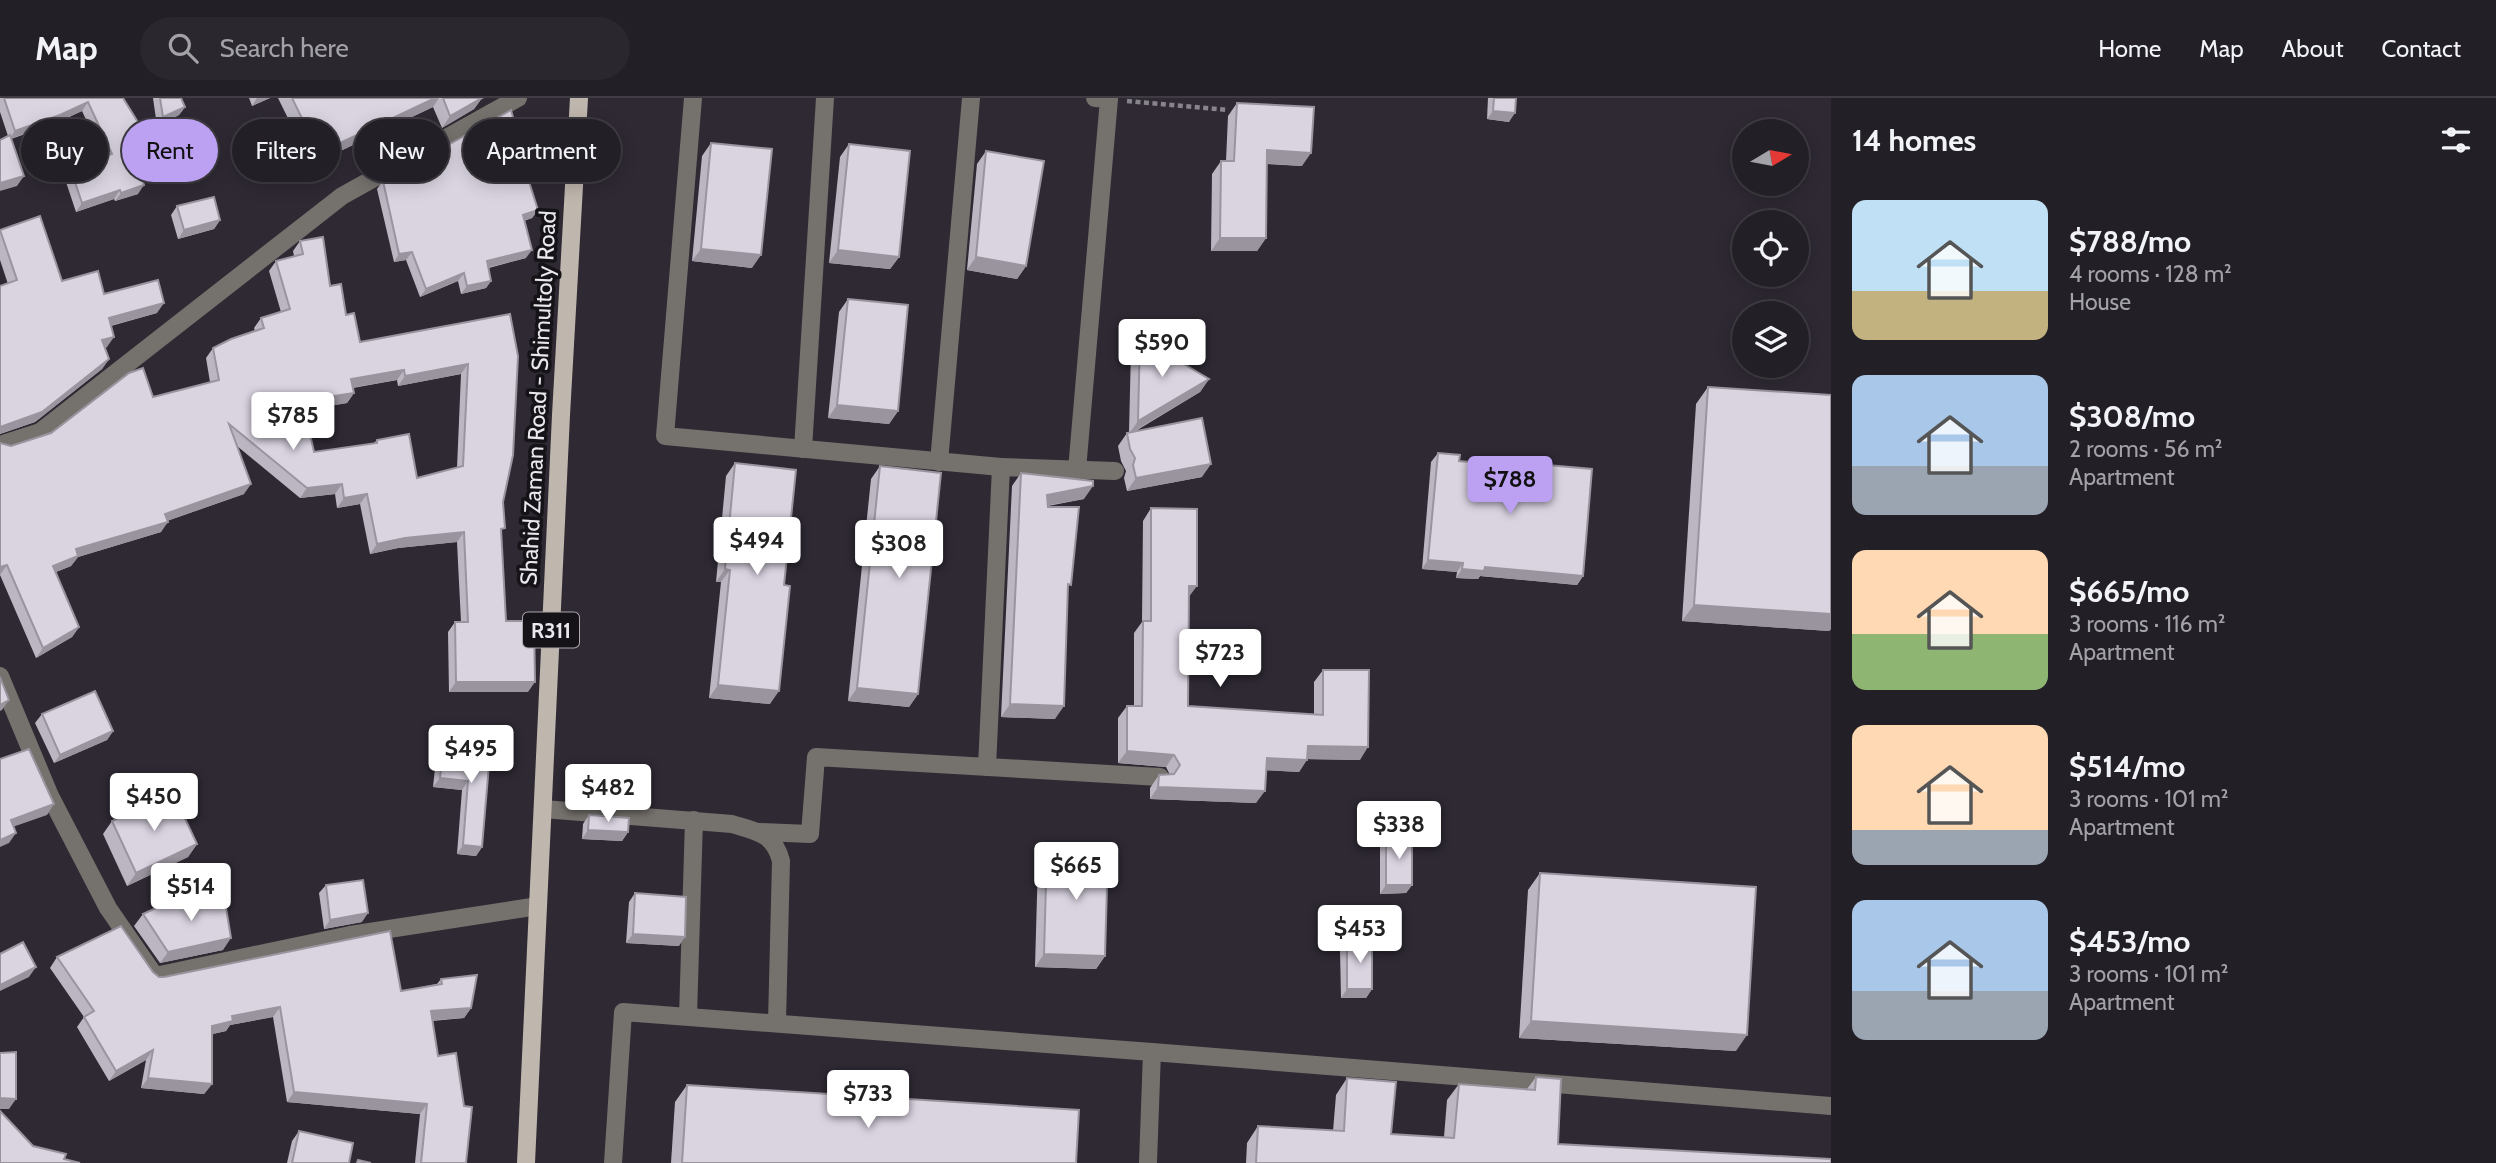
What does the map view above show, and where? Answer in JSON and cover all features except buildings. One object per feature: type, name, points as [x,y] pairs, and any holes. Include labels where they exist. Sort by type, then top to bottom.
[{"type":"main road","name":"Shahid Zaman Road - Shimultoly Road","points":[[526,1163],[561,415],[579,98]]},
{"type":"street","points":[[0,446],[40,432],[342,196],[519,98]]},
{"type":"street","points":[[693,98],[664,436],[1001,467],[1115,471]]},
{"type":"street","points":[[803,449],[825,98]]},
{"type":"street","points":[[939,462],[971,98]]},
{"type":"street","points":[[1077,470],[1102,99]]},
{"type":"street","points":[[987,767],[1001,467]]},
{"type":"street","points":[[0,676],[50,796],[108,908],[155,976],[350,935],[538,906]]},
{"type":"street","points":[[543,809],[694,820],[732,824],[759,832],[810,834],[816,757],[1160,777]]},
{"type":"street","points":[[688,1016],[694,820]]},
{"type":"street","points":[[759,832],[772,840],[781,861],[778,1022]]},
{"type":"street","points":[[613,1163],[624,1012],[1831,1106]]},
{"type":"street","points":[[1148,1163],[1152,1052]]},
{"type":"path","points":[[1102,99],[1228,110]]}]
